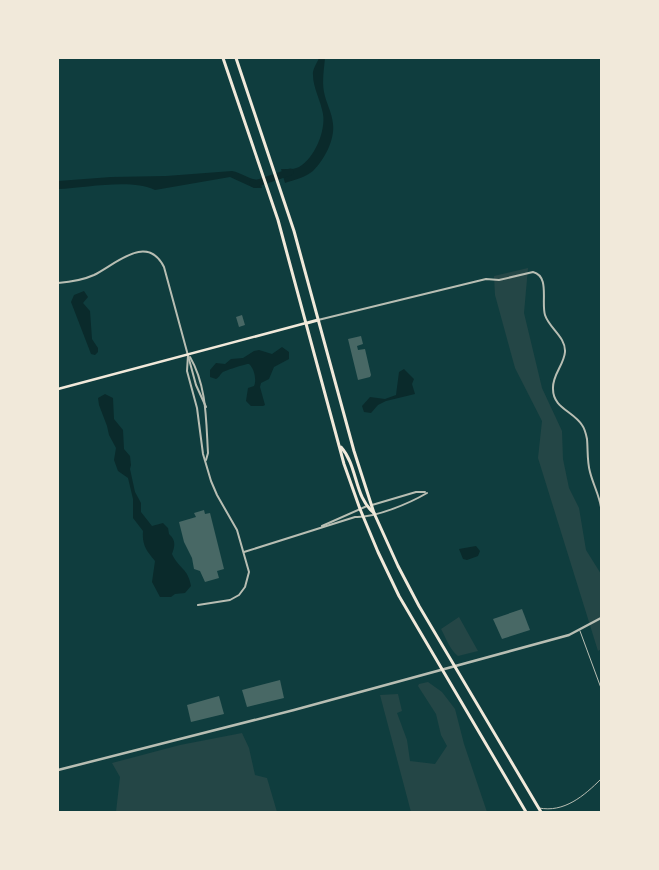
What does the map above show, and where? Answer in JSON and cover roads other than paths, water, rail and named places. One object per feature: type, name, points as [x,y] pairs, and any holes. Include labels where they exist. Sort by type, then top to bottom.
[{"type":"main road","points":[[223,58],[269,194],[307,323],[339,445],[363,517],[388,573],[442,669],[526,812]]},
{"type":"main road","points":[[236,58],[281,191],[354,451],[374,513],[398,566],[541,812]]},
{"type":"main road","points":[[58,389],[318,320]]},
{"type":"main road","points":[[339,445],[349,459],[366,507],[374,513]]},
{"type":"street","points":[[58,283],[77,280],[93,275],[130,254],[141,251],[150,252],[159,259],[164,267],[196,385],[206,407]]},
{"type":"street","points":[[318,320],[486,279],[499,280],[533,272],[540,276],[543,287],[544,314],[548,322],[561,338],[565,352],[553,385],[554,398],[561,408],[576,418],[586,431],[589,470],[601,507]]},
{"type":"street","points":[[188,355],[196,368],[206,407],[208,453],[206,460]]},
{"type":"street","points":[[188,355],[187,370],[197,408],[203,454],[211,481],[232,521],[244,552],[249,576],[243,592],[230,600],[198,605]]},
{"type":"street","points":[[244,552],[318,529],[355,516],[363,517],[406,503],[427,492],[416,492],[371,505],[318,529]]},
{"type":"street","points":[[58,770],[294,710],[455,666],[580,631],[601,618]]},
{"type":"lane","points":[[580,631],[601,688]]},
{"type":"lane","points":[[538,808],[555,808],[579,800],[601,780]]},
{"type":"waterway","points":[[253,183],[255,184],[290,172]]}]
